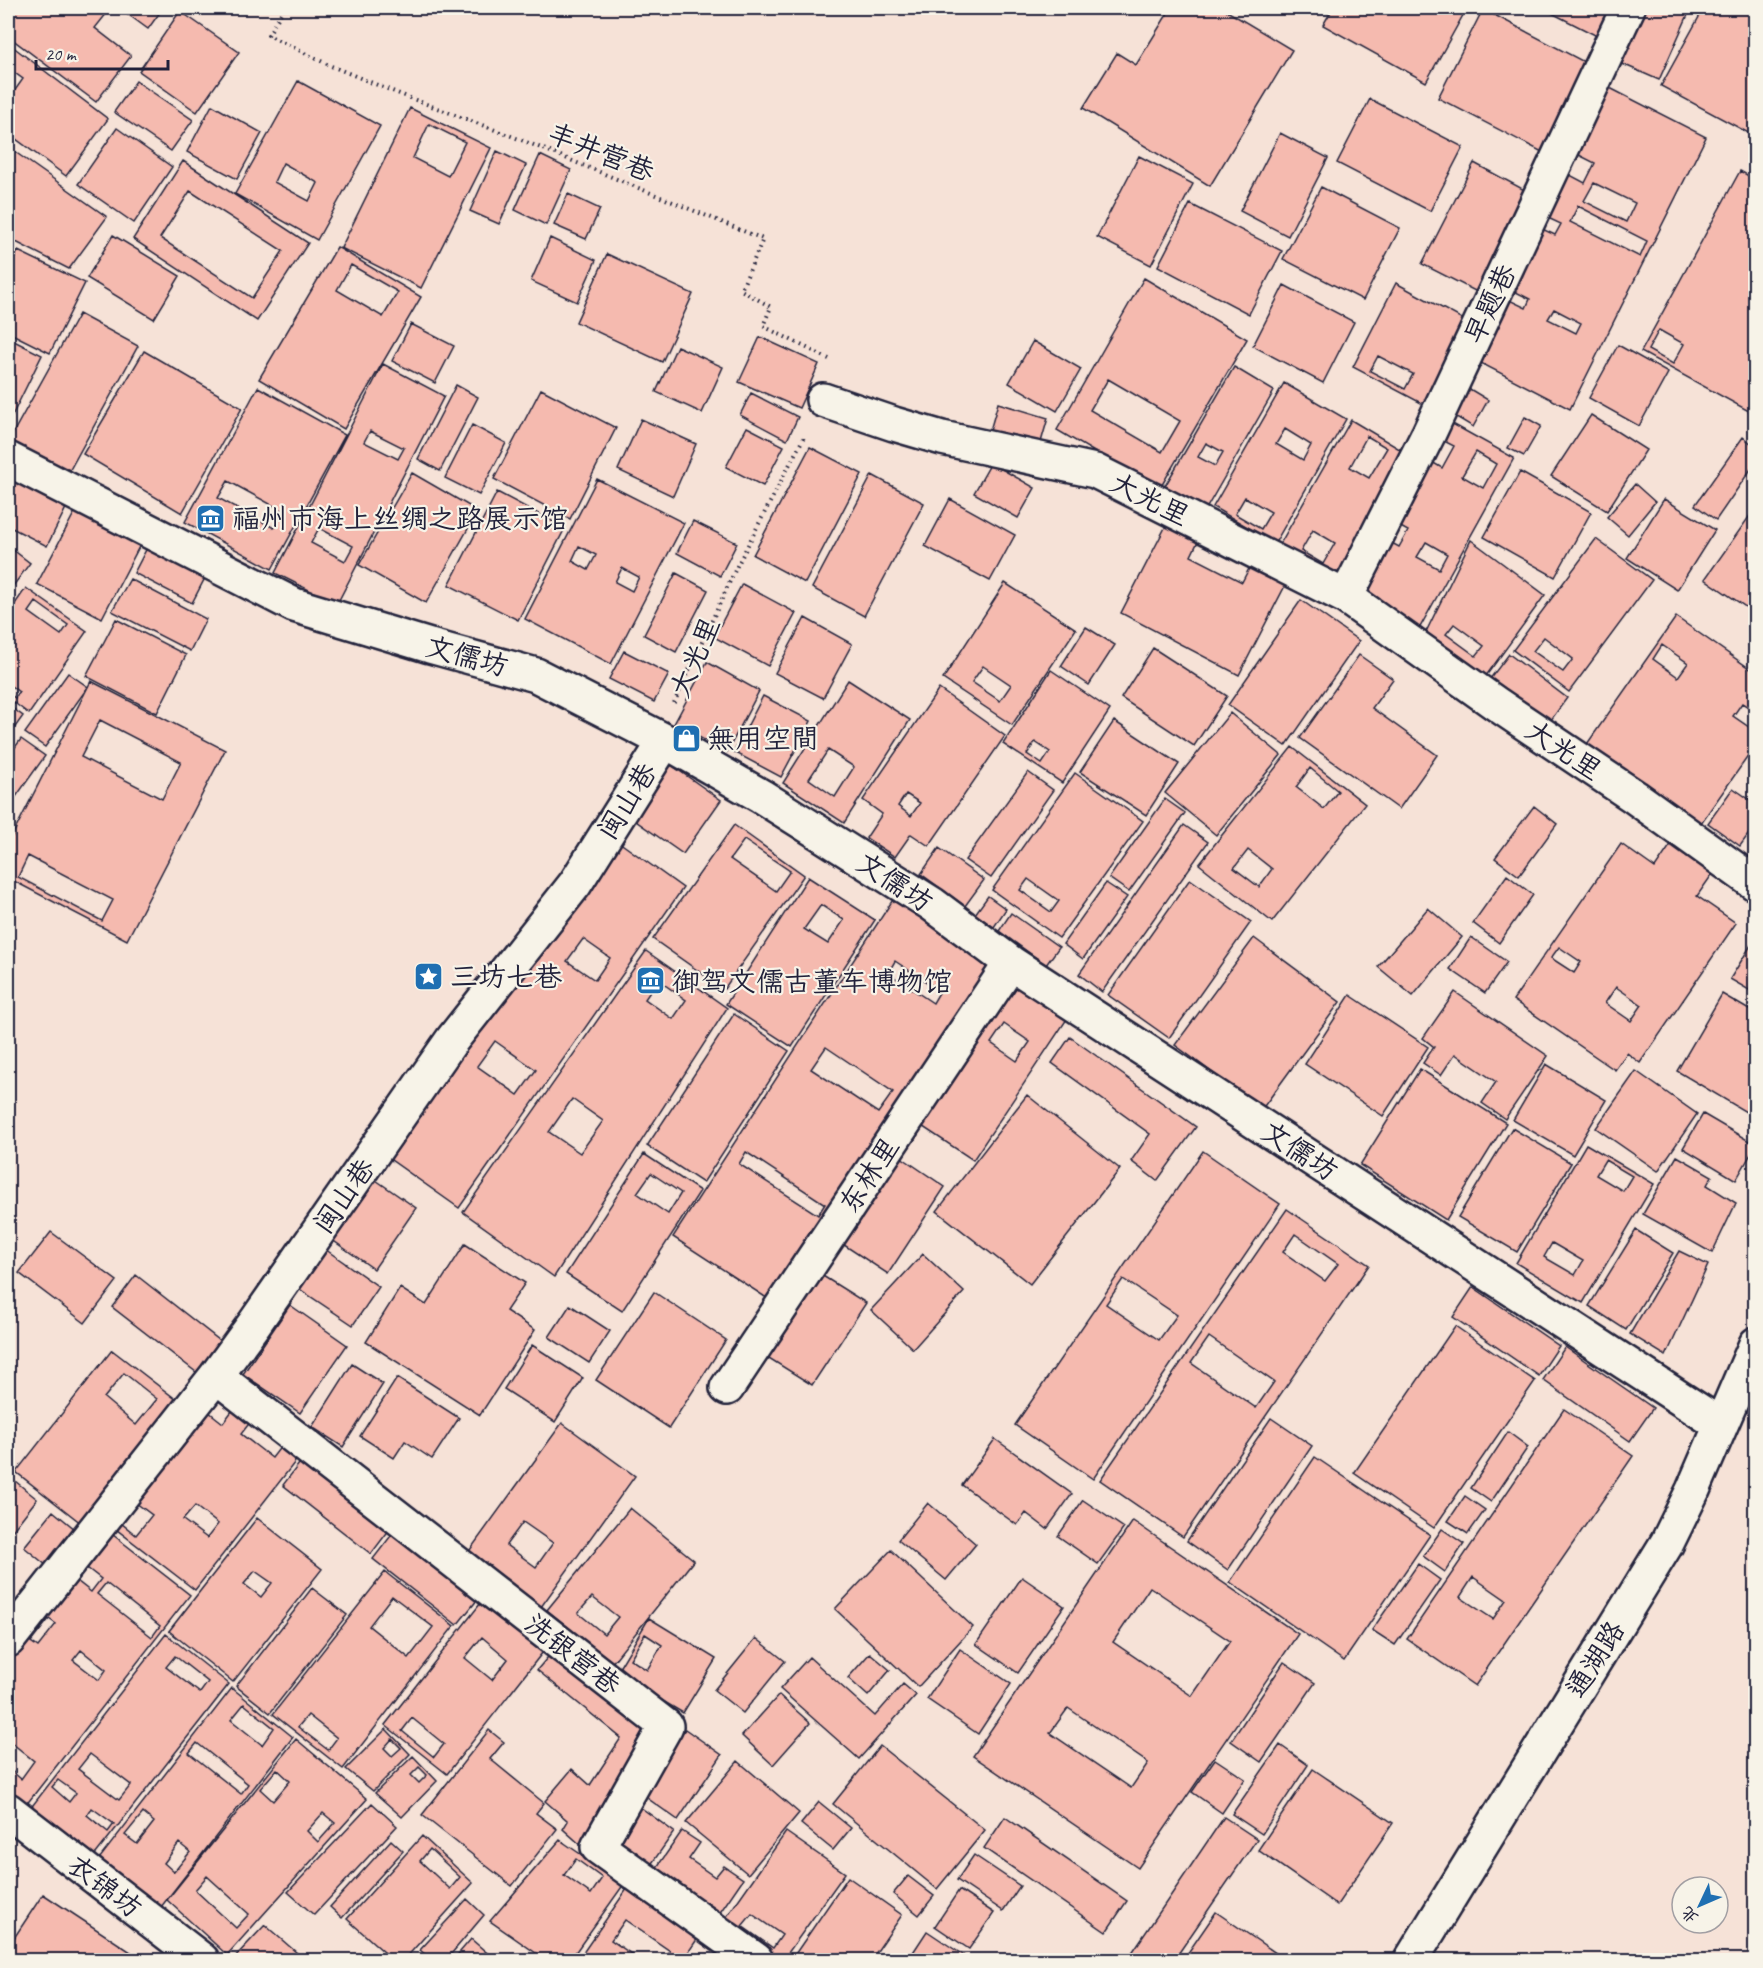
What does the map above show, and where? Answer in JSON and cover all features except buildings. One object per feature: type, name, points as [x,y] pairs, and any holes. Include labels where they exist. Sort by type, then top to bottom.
[{"type":"street","name":"早题巷","points":[[1346,597],[1429,433],[1628,8]]},
{"type":"street","name":"大光里","points":[[823,400],[942,438],[1095,471],[1346,597],[1495,703],[1635,797],[1755,884]]},
{"type":"street","name":"文儒坊","points":[[8,459],[294,605],[536,675],[665,741],[761,796],[932,904],[1011,963],[1721,1425]]},
{"type":"street","name":"闽山巷","points":[[8,1640],[216,1376],[452,1040],[575,884],[665,741]]},
{"type":"street","name":"东林里","points":[[728,1388],[1011,963]]},
{"type":"street","name":"通湖路","points":[[1411,1960],[1667,1543],[1693,1490],[1755,1344]]},
{"type":"street","name":"洗银营巷","points":[[216,1376],[666,1726],[598,1847],[756,1960]]},
{"type":"street","name":"衣锦坊","points":[[8,1810],[202,1960]]},
{"type":"path","name":"丰井营巷","points":[[284,8],[268,35],[331,66],[763,239],[741,290],[771,307],[763,326],[833,361]]},
{"type":"path","name":"大光里","points":[[665,741],[672,709],[737,566],[823,400]]},
{"type":"place","name":"福州市海上丝绸之路展示馆","points":[[211,518]]},
{"type":"place","name":"無用空間","points":[[686,738]]},
{"type":"place","name":"三坊七巷","points":[[429,976]]},
{"type":"place","name":"御驾文儒古董车博物馆","points":[[651,981]]}]
